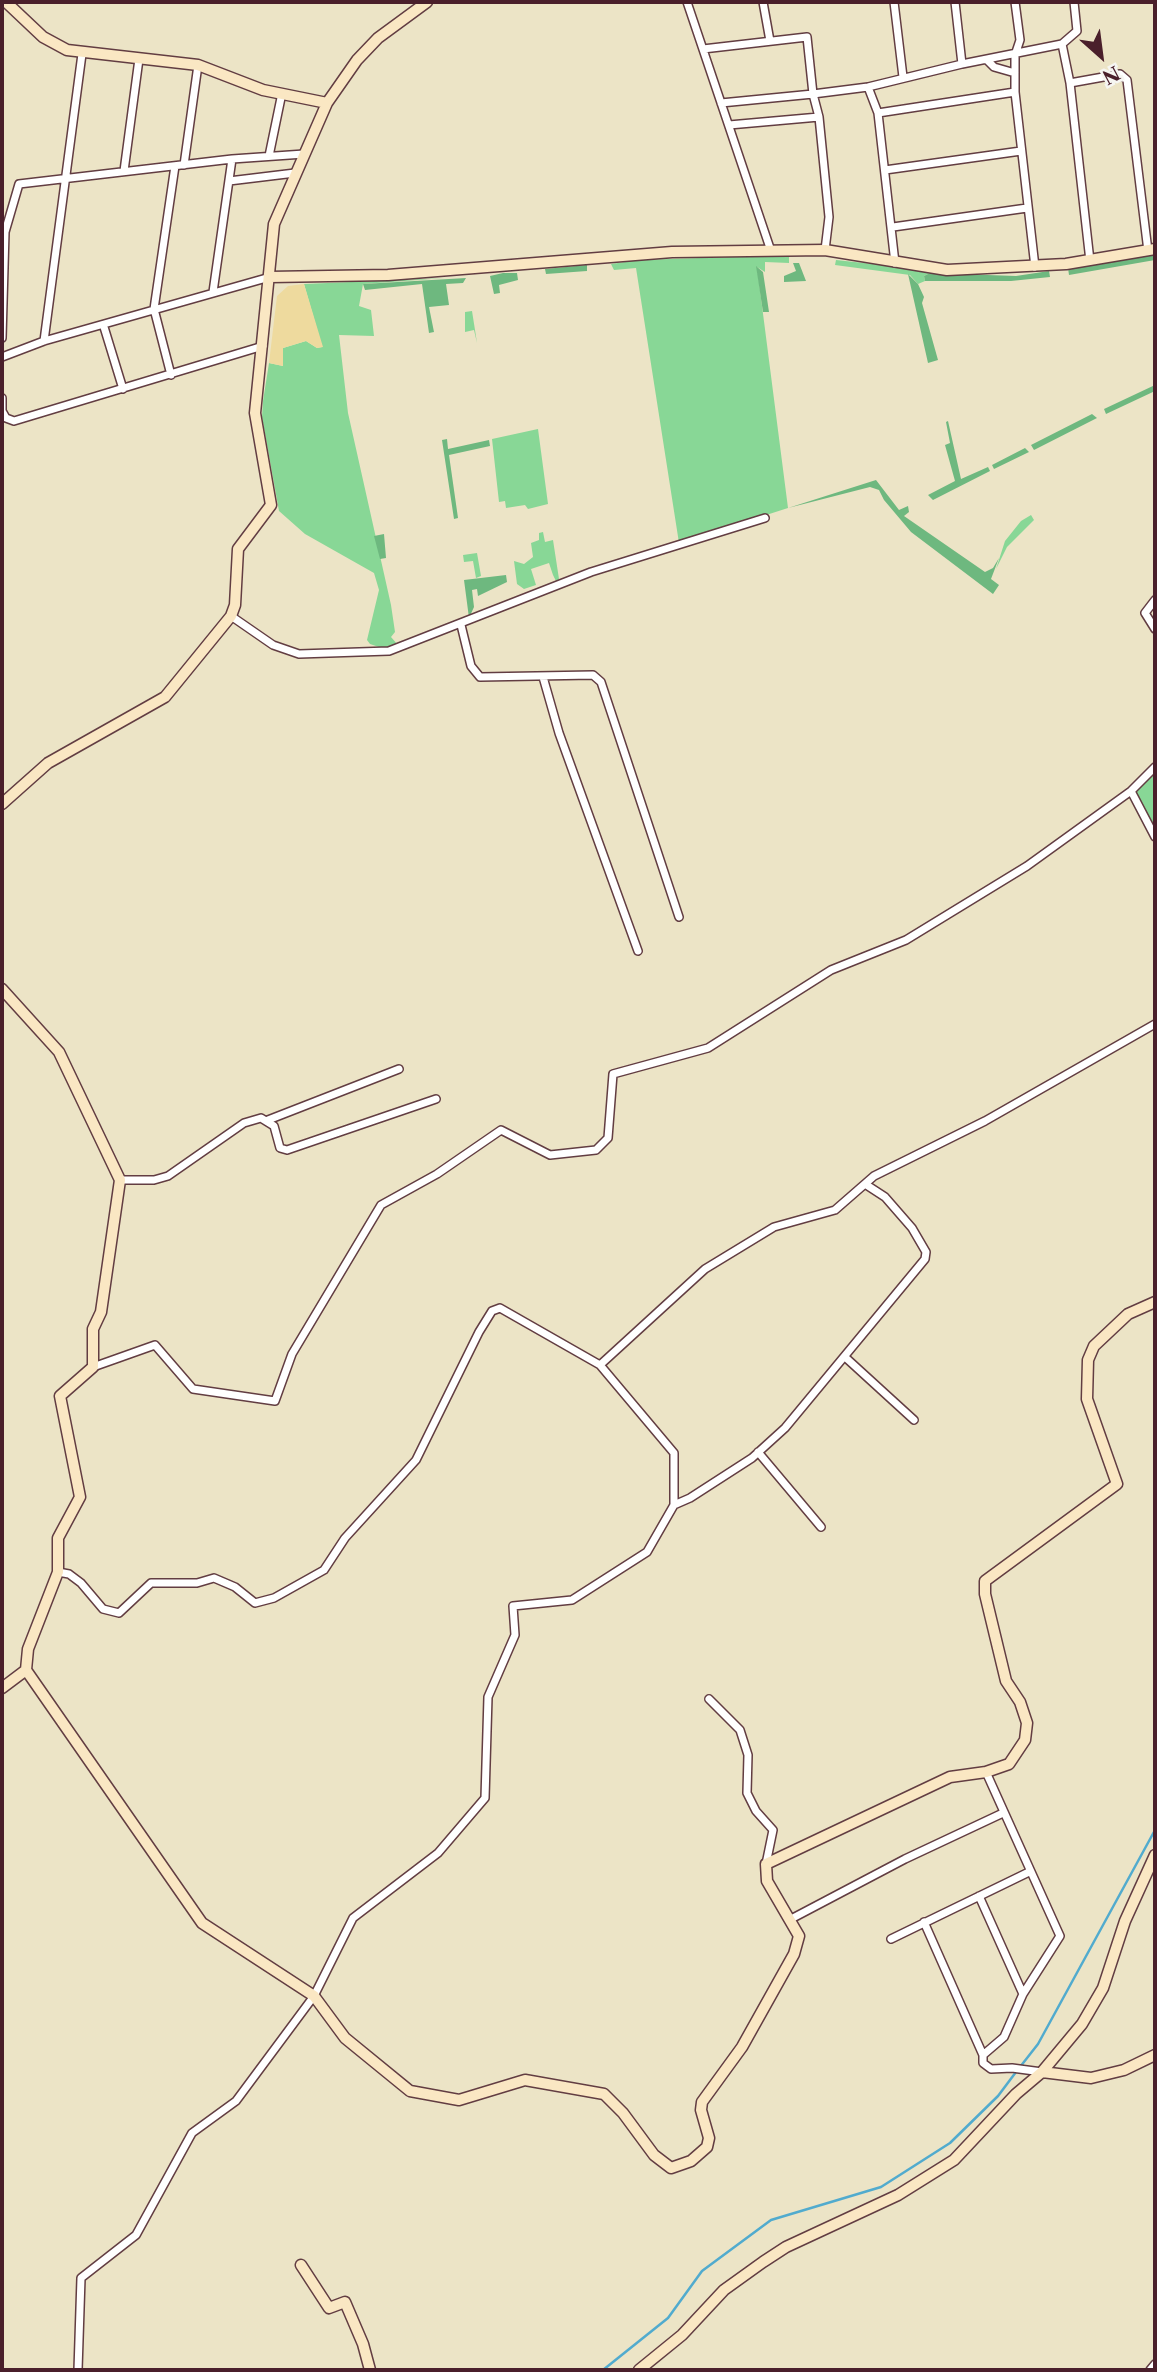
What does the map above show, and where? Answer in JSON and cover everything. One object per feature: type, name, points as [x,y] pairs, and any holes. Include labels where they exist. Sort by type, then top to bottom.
[{"type":"street","points":[[6,2],[43,37],[67,50],[82,54],[198,65],[263,90],[327,103]]},
{"type":"street","points":[[2,804],[48,763],[165,696],[231,616],[235,606],[238,549],[271,505],[255,413],[264,346],[274,224],[327,103],[357,60],[378,38],[427,2]]},
{"type":"street","points":[[687,2],[771,251]]},
{"type":"street","points":[[763,2],[770,41]]},
{"type":"street","points":[[894,2],[903,77]]},
{"type":"street","points":[[955,2],[962,64]]},
{"type":"street","points":[[1015,2],[1020,40],[1015,55],[1014,92],[1035,267]]},
{"type":"street","points":[[721,103],[868,88],[903,77],[1062,44],[1077,31],[1074,2]]},
{"type":"street","points":[[703,49],[807,37],[813,94],[819,117],[829,217],[825,250]]},
{"type":"street","points":[[1062,44],[1070,83],[1090,261]]},
{"type":"street","points":[[44,341],[82,54]]},
{"type":"street","points":[[124,171],[139,59]]},
{"type":"street","points":[[987,60],[994,67],[1015,73]]},
{"type":"street","points":[[171,375],[154,309],[198,65]]},
{"type":"street","points":[[2,357],[44,341],[104,327],[154,309],[270,277],[388,275],[672,251],[825,250],[947,270],[1035,267],[1151,250],[1127,79],[1121,75],[1070,83]]},
{"type":"street","points":[[868,88],[878,113],[895,263]]},
{"type":"street","points":[[878,113],[1014,92]]},
{"type":"street","points":[[269,156],[282,93]]},
{"type":"street","points":[[729,125],[819,117]]},
{"type":"street","points":[[885,170],[1021,151]]},
{"type":"street","points":[[2,338],[5,232],[19,184],[232,159],[304,155]]},
{"type":"street","points":[[213,292],[232,159]]},
{"type":"street","points":[[229,181],[295,173]]},
{"type":"street","points":[[893,227],[1027,208]]},
{"type":"street","points":[[104,327],[123,389]]},
{"type":"street","points":[[2,398],[2,411],[6,418],[14,421],[264,346]]},
{"type":"street","points":[[231,616],[273,645],[310,656],[388,651],[461,625],[591,572],[765,518]]},
{"type":"street","points":[[1155,600],[1145,613],[1155,629]]},
{"type":"street","points":[[461,625],[474,674],[480,677],[593,676],[601,682],[655,852],[679,917]]},
{"type":"street","points":[[543,677],[559,733],[638,951]]},
{"type":"street","points":[[709,1699],[740,1730],[748,1755],[747,1793],[756,1811],[773,1830],[766,1864],[767,1881],[792,1919],[799,1936],[793,1954],[742,2046],[702,2102],[701,2110],[709,2138],[707,2147],[691,2161],[671,2168],[654,2155],[623,2113],[604,2094],[525,2080],[458,2100],[410,2091],[345,2038],[314,1996],[202,1923],[26,1670],[28,1648],[58,1572],[58,1538],[80,1497],[60,1396],[93,1367],[155,1345],[193,1389],[275,1401],[292,1354],[381,1205],[436,1174],[501,1130],[550,1155],[596,1150],[608,1138],[613,1074],[708,1048],[831,970],[906,940],[1027,866],[1131,791],[1155,767]]},
{"type":"street","points":[[1131,791],[1155,837]]},
{"type":"street","points":[[2,989],[59,1052],[120,1180],[101,1312],[93,1329],[93,1367]]},
{"type":"street","points":[[600,1365],[705,1269],[774,1227],[835,1210],[865,1184],[985,1121],[1155,1024]]},
{"type":"street","points":[[268,1120],[399,1069]]},
{"type":"street","points":[[120,1180],[154,1180],[168,1176],[244,1123],[261,1118],[274,1126],[280,1148],[287,1150],[436,1099]]},
{"type":"street","points":[[674,1505],[690,1499],[758,1452],[785,1428],[925,1259],[926,1252],[912,1228],[885,1197],[865,1184]]},
{"type":"street","points":[[766,1864],[950,1777],[986,1772],[1009,1764],[1025,1740],[1027,1723],[1020,1702],[1006,1681],[985,1594],[985,1581],[1117,1484],[1087,1399],[1088,1360],[1094,1346],[1128,1314],[1155,1301]]},
{"type":"street","points":[[58,1572],[69,1574],[81,1583],[103,1608],[119,1614],[151,1583],[197,1583],[214,1578],[235,1587],[255,1602],[274,1598],[324,1570],[345,1538],[415,1460],[492,1311],[500,1308],[600,1365],[674,1453],[674,1505],[647,1552],[572,1600],[513,1606],[515,1635],[488,1697],[485,1798],[438,1853],[353,1918],[314,1996],[236,2101],[192,2133],[135,2235],[81,2278],[78,2370]]},
{"type":"street","points":[[845,1356],[914,1420]]},
{"type":"street","points":[[758,1452],[821,1527]]},
{"type":"street","points":[[2,1688],[26,1670]]},
{"type":"street","points":[[983,2055],[1004,2037],[1023,1994],[1060,1936],[986,1772]]},
{"type":"street","points":[[792,1919],[905,1859],[1003,1813]]},
{"type":"street","points":[[639,2370],[682,2335],[724,2290],[763,2262],[786,2247],[898,2195],[954,2160],[1016,2094],[1042,2072],[1082,2024],[1103,1988],[1125,1922],[1155,1855]]},
{"type":"street","points":[[891,1939],[1029,1872]]},
{"type":"street","points":[[979,1896],[1023,1994]]},
{"type":"street","points":[[924,1922],[983,2055],[984,2063],[991,2069],[1012,2068],[1091,2078],[1124,2070],[1155,2055]]},
{"type":"street","points":[[301,2265],[329,2308],[345,2302],[363,2344],[370,2370]]},
{"type":"street","points":[[1150,2370],[1155,2364]]},
{"type":"green space","points":[[1155,253],[1155,260],[1069,275],[1068,268]]},
{"type":"green space","points":[[789,255],[789,263],[765,262],[765,272],[757,267],[788,508],[679,543],[636,268],[614,270],[611,264],[639,260]]},
{"type":"green space","points":[[836,260],[910,268],[930,273],[924,276],[925,281],[918,284],[910,275],[835,265]]},
{"type":"green space","points":[[793,263],[799,263],[806,281],[784,282],[784,276],[796,271]]},
{"type":"green space","points":[[587,265],[587,271],[546,274],[545,269]]},
{"type":"green space","points":[[756,266],[763,272],[769,312],[763,312]]},
{"type":"green space","points":[[1049,271],[1050,277],[1011,281],[925,281],[924,276],[930,273],[1016,276]]},
{"type":"green space","points":[[517,273],[518,280],[499,285],[500,293],[494,294],[490,276]]},
{"type":"green space","points":[[908,274],[918,284],[924,297],[922,303],[938,360],[928,363]]},
{"type":"green space","points":[[445,278],[363,284],[359,306],[371,310],[374,336],[339,335],[348,413],[391,605],[395,632],[391,637],[398,645],[382,648],[370,644],[367,640],[379,590],[374,573],[305,534],[279,511],[262,417],[269,363],[283,366],[283,348],[306,341],[317,348],[322,347],[304,284]]},
{"type":"green space","points":[[466,278],[463,283],[446,284],[449,305],[429,307],[434,332],[429,333],[422,284],[365,290],[363,284]]},
{"type":"green space","points":[[472,311],[477,343],[474,330],[465,332],[465,312]]},
{"type":"green space","points":[[1155,385],[1155,391],[1106,414],[1104,409]]},
{"type":"green space","points":[[1092,414],[1097,418],[1034,450],[1031,445]]},
{"type":"green space","points":[[948,421],[961,479],[988,467],[990,471],[933,500],[928,495],[955,481],[945,445],[950,443]]},
{"type":"green space","points":[[538,429],[548,504],[528,509],[525,505],[506,508],[505,501],[499,502],[492,439]]},
{"type":"green space","points":[[447,439],[448,449],[489,440],[490,446],[449,455],[458,518],[454,519],[442,440]]},
{"type":"green space","points":[[1025,448],[1029,452],[994,469],[992,465]]},
{"type":"green space","points":[[876,480],[899,510],[908,506],[909,512],[904,516],[985,572],[993,568],[999,558],[991,579],[999,585],[993,594],[911,532],[879,490],[870,487],[788,508]]},
{"type":"green space","points":[[1031,515],[1034,520],[1007,547],[996,569],[1005,541],[1021,521]]},
{"type":"green space","points":[[543,532],[545,542],[553,540],[559,579],[556,581],[549,563],[531,569],[536,585],[524,589],[517,584],[514,561],[524,564],[533,557],[531,543],[539,540],[539,533]]},
{"type":"green space","points":[[384,534],[386,558],[380,559],[374,536]]},
{"type":"green space","points":[[477,553],[481,576],[476,578],[473,561],[464,562],[463,555]]},
{"type":"green space","points":[[506,575],[507,582],[478,596],[477,589],[472,590],[474,607],[469,618],[464,580]]},
{"type":"green space","points":[[1155,768],[1155,827],[1136,795],[1139,785]]},
{"type":"sand","points":[[304,284],[323,347],[317,348],[306,341],[283,348],[283,366],[269,363],[277,296],[288,286]]},
{"type":"waterway","points":[[1020,2067],[1038,2044],[1155,1830]]},
{"type":"waterway","points":[[603,2370],[668,2318],[702,2271],[771,2220],[881,2187],[950,2143],[998,2096],[1016,2072]]}]
